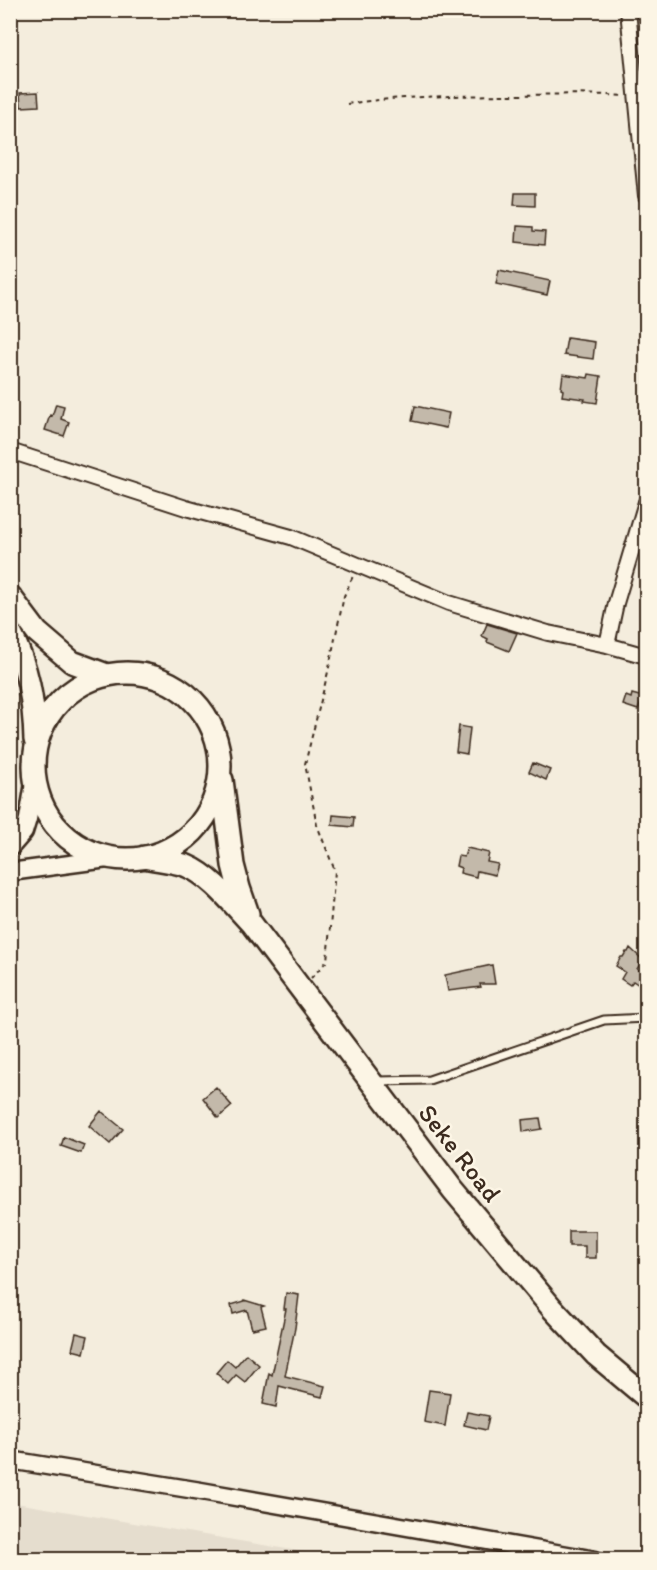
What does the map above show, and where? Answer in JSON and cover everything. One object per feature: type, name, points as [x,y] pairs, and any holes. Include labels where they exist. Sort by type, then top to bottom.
[{"type":"main road","points":[[10,596],[37,632],[72,662],[107,675]]},
{"type":"main road","points":[[10,632],[24,662],[31,691],[34,717],[34,777],[39,797],[48,815],[61,831],[77,844],[95,853],[115,858],[144,857],[164,851],[183,841],[210,809],[218,790],[220,769]]},
{"type":"main road","points":[[35,750],[40,732],[60,702],[82,685],[107,675],[126,673],[163,680],[194,701],[206,716],[219,750],[233,865],[251,923]]},
{"type":"main road","points":[[144,857],[184,865],[197,871],[227,897],[251,923]]},
{"type":"main road","name":"Seke Road","points":[[251,923],[453,1191],[552,1308],[596,1355],[646,1396]]},
{"type":"street","points":[[628,10],[646,196]]},
{"type":"street","points":[[10,451],[186,508],[291,537],[449,603],[548,633],[646,656]]},
{"type":"street","points":[[607,645],[616,603],[646,502]]},
{"type":"street","points":[[10,848],[24,832],[34,777]]},
{"type":"street","points":[[10,872],[115,858]]},
{"type":"street","points":[[10,1460],[213,1492],[596,1560]]},
{"type":"lane","points":[[371,1081],[429,1080],[604,1020],[646,1018]]},
{"type":"path","points":[[347,104],[434,96],[593,94],[636,97]]},
{"type":"path","points":[[301,987],[327,961],[335,871],[317,825],[305,764],[344,596],[357,565]]},
{"type":"shaded area","points":[[10,1502],[128,1522],[345,1559],[11,1559]]},
{"type":"building","points":[[38,92],[39,106],[21,107],[20,93]]},
{"type":"building","points":[[515,193],[535,193],[535,206],[514,205]]},
{"type":"building","points":[[517,226],[533,227],[533,231],[545,232],[544,245],[516,242]]},
{"type":"building","points":[[499,270],[550,281],[547,295],[496,284]]},
{"type":"building","points":[[567,338],[595,342],[593,359],[564,355]]},
{"type":"building","points":[[563,374],[588,378],[589,374],[601,376],[597,403],[562,396]]},
{"type":"building","points":[[56,404],[64,406],[61,419],[69,422],[64,436],[45,430]]},
{"type":"building","points":[[415,406],[449,413],[446,428],[412,421]]},
{"type":"building","points":[[487,624],[517,633],[509,651],[487,642],[488,639],[482,636]]},
{"type":"building","points":[[632,694],[643,697],[638,710],[623,705],[626,696],[631,698]]},
{"type":"building","points":[[459,726],[470,728],[467,754],[456,752]]},
{"type":"building","points":[[533,763],[550,770],[546,780],[529,772]]},
{"type":"building","points":[[333,815],[354,817],[353,827],[332,825]]},
{"type":"building","points":[[467,848],[489,853],[487,862],[498,864],[495,875],[477,871],[476,877],[460,873],[461,868],[456,866],[458,856],[464,857]]},
{"type":"building","points":[[630,948],[643,960],[637,969],[645,974],[639,985],[633,981],[630,985],[621,979],[625,972],[616,966]]},
{"type":"building","points":[[492,965],[495,984],[480,984],[481,987],[448,991],[445,975]]},
{"type":"building","points":[[216,1087],[232,1106],[218,1118],[203,1098]]},
{"type":"building","points":[[101,1111],[123,1129],[110,1144],[89,1126]]},
{"type":"building","points":[[540,1118],[542,1129],[523,1132],[522,1120]]},
{"type":"building","points":[[64,1137],[84,1145],[81,1153],[61,1146]]},
{"type":"building","points":[[569,1231],[596,1231],[596,1258],[585,1258],[585,1246],[569,1246]]},
{"type":"building","points":[[286,1293],[299,1295],[285,1376],[325,1386],[322,1397],[279,1386],[276,1407],[263,1404],[269,1373],[272,1375],[286,1309],[284,1309]]},
{"type":"building","points":[[244,1300],[264,1306],[261,1307],[266,1326],[252,1329],[247,1310],[233,1314],[231,1305]]},
{"type":"building","points":[[76,1333],[88,1336],[84,1353],[72,1350]]},
{"type":"building","points":[[246,1354],[259,1365],[245,1382],[236,1375],[228,1384],[216,1373],[227,1360],[235,1367]]},
{"type":"building","points":[[429,1390],[450,1393],[445,1426],[424,1422]]},
{"type":"building","points":[[467,1412],[489,1416],[486,1430],[464,1425]]}]
